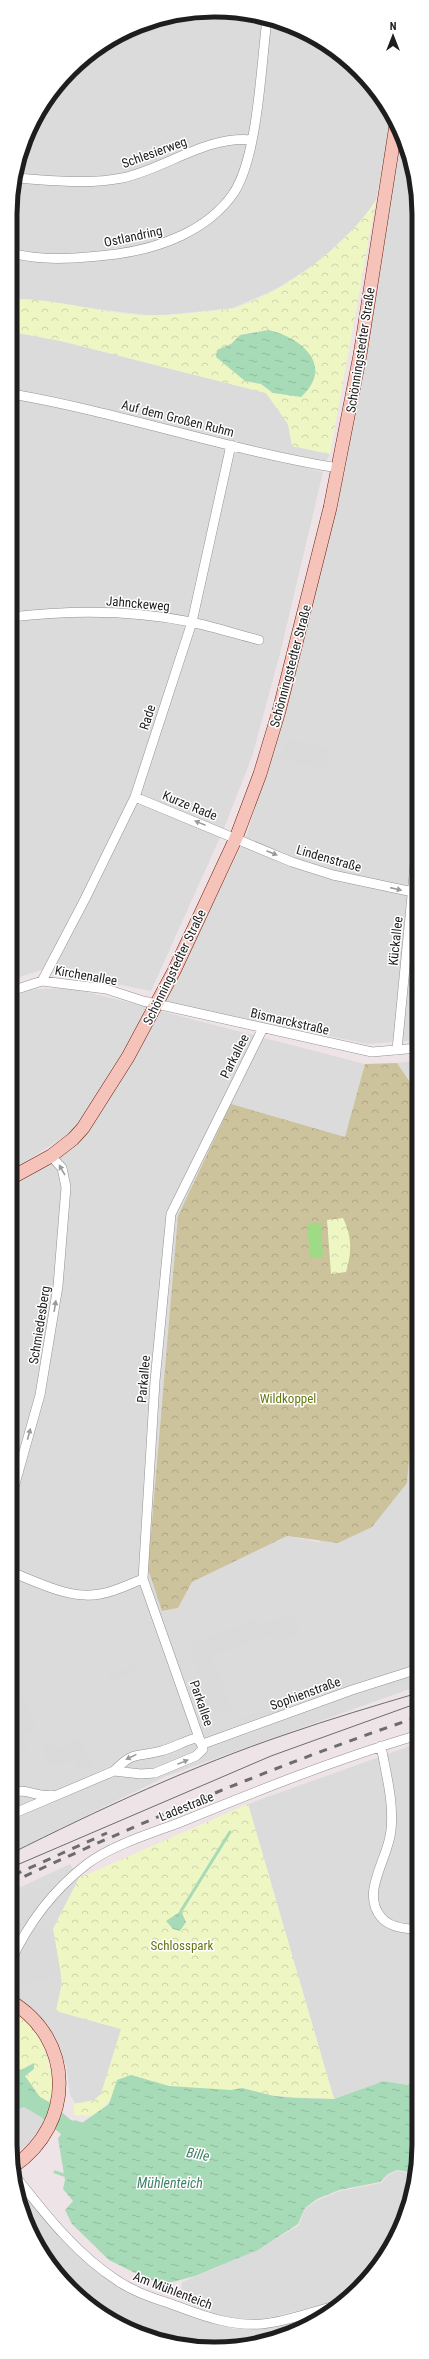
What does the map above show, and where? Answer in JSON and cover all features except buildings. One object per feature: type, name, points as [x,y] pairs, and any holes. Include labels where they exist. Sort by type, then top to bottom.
[{"type":"main road","name":"Schönningstedter Straße","points":[[17,1175],[51,1156],[73,1139],[83,1128],[128,1056],[157,1004],[236,838],[260,774],[279,711],[326,523],[338,468],[360,355],[395,133]]},
{"type":"main road","points":[[17,2004],[40,2026],[56,2055],[59,2081],[58,2099],[53,2122],[30,2155],[18,2163]]},
{"type":"street","name":"Ostlandring","points":[[17,255],[25,257],[102,256],[135,252],[166,244],[208,220],[233,194],[245,167],[252,140],[265,24]]},
{"type":"street","name":"Schlesierweg","points":[[21,178],[94,182],[121,178],[146,171],[222,141],[238,138],[252,140]]},
{"type":"street","name":"Auf dem Großen Ruhm","points":[[17,395],[64,403],[230,445],[338,468]]},
{"type":"street","name":"Rade","points":[[42,981],[85,899],[135,797],[192,622],[230,445]]},
{"type":"street","name":"Jahnckeweg","points":[[17,616],[66,612],[108,612],[148,615],[192,622],[259,640]]},
{"type":"street","name":"Kurze Rade","points":[[135,797],[236,838]]},
{"type":"street","name":"Lindenstraße","points":[[236,838],[292,862],[333,875],[412,891]]},
{"type":"street","name":"Kückallee","points":[[396,1050],[412,917]]},
{"type":"street","name":"Kirchenallee","points":[[17,989],[42,981],[106,989],[157,1004]]},
{"type":"street","name":"Bismarckstraße","points":[[157,1004],[372,1052],[412,1049]]},
{"type":"street","name":"Parkallee","points":[[203,1744],[143,1579],[155,1382],[171,1214],[263,1028]]},
{"type":"street","name":"Schmiedesberg","points":[[17,1477],[40,1395],[58,1286],[66,1187],[62,1168],[51,1156]]},
{"type":"street","points":[[17,1574],[69,1593],[88,1595],[108,1593],[143,1579]]},
{"type":"street","name":"Sophienstraße","points":[[203,1744],[412,1671]]},
{"type":"street","name":"Ladestraße","points":[[17,1951],[36,1915],[62,1884],[89,1863],[144,1836],[241,1797],[381,1746],[412,1737]]},
{"type":"street","name":"Sophienstraße","points":[[17,1812],[114,1771],[126,1760],[136,1754],[162,1751],[196,1738],[203,1744],[204,1749],[196,1756],[155,1773],[141,1774],[114,1771]]},
{"type":"street","points":[[381,1746],[392,1806],[391,1832],[375,1884],[373,1901],[377,1913],[384,1921],[395,1926],[412,1928]]},
{"type":"street","name":"Sophienstraße","points":[[17,1792],[25,1790],[39,1795],[58,1794]]},
{"type":"street","name":"Am Mühlenteich","points":[[21,2183],[66,2236],[99,2267],[118,2282],[145,2295],[210,2318],[233,2324],[263,2324],[325,2308]]},
{"type":"shaded area","points":[[202,17],[227,17],[278,27],[313,43],[345,66],[363,84],[379,105],[391,125],[376,200],[365,217],[321,260],[278,288],[233,308],[155,316],[17,300],[17,202],[27,151],[43,116],[66,84],[84,66],[116,43],[151,27]]},
{"type":"shaded area","points":[[398,141],[408,176],[412,202],[412,1040],[368,1044],[165,1002],[247,834],[306,634]]},
{"type":"shaded area","points":[[17,333],[61,341],[266,393],[288,424],[292,446],[330,454],[326,462],[225,440],[65,399],[17,391]]},
{"type":"shaded area","points":[[17,399],[63,407],[323,472],[281,650],[252,757],[223,831],[151,991],[44,969],[17,978]]},
{"type":"shaded area","points":[[285,738],[330,749],[324,770],[280,758]]},
{"type":"shaded area","points":[[71,988],[147,1007],[130,1047],[79,1127],[17,1167],[17,995],[34,989]]},
{"type":"shaded area","points":[[161,1011],[365,1064],[346,1138],[162,1611],[178,1608],[192,1582],[287,1536],[319,1542],[407,1483],[412,1427],[412,1688],[167,1776],[17,1850],[17,1179],[86,1133]]},
{"type":"shaded area","points":[[412,1061],[412,1085],[397,1063]]},
{"type":"shaded area","points":[[293,1613],[301,1633],[273,1642],[270,1635],[212,1656],[232,1708],[214,1715],[188,1644],[257,1619],[259,1625]]},
{"type":"shaded area","points":[[132,1666],[135,1673],[110,1682],[107,1675]]},
{"type":"shaded area","points":[[412,1674],[412,1681],[387,1689],[385,1683]]},
{"type":"shaded area","points":[[25,1699],[36,1729],[22,1734],[28,1750],[17,1754],[17,1702]]},
{"type":"shaded area","points":[[292,1701],[294,1708],[234,1729],[232,1722]]},
{"type":"shaded area","points":[[82,1738],[93,1766],[78,1772],[74,1761],[60,1766],[58,1763],[50,1766],[41,1744],[50,1740],[53,1749]]},
{"type":"shaded area","points":[[198,1742],[194,1754],[161,1766],[159,1754]]},
{"type":"shaded area","points":[[412,1745],[412,2083],[407,2085],[384,2081],[334,2099],[248,1804]]},
{"type":"shaded area","points":[[145,1756],[150,1761],[150,1768],[123,1767],[123,1764]]},
{"type":"shaded area","points":[[70,1864],[79,1878],[53,1929],[62,1983],[56,2011],[122,2029],[101,2094],[94,2100],[85,2103],[75,2103],[70,2095],[66,2065],[56,2043],[34,2011],[17,1999],[17,1889]]},
{"type":"shaded area","points":[[51,1881],[55,1885],[43,1898],[19,1932],[17,1930],[17,1902],[34,1886],[40,1892]]},
{"type":"shaded area","points":[[53,1929],[61,1975],[21,1986],[17,1985],[17,1970],[34,1931]]},
{"type":"shaded area","points":[[23,2106],[30,2106],[45,2113],[42,2127],[29,2143],[17,2153],[17,2144],[17,2111]]},
{"type":"shaded area","points":[[397,2171],[410,2173],[402,2208],[392,2232],[379,2254],[363,2275],[334,2302],[259,2320],[225,2318],[180,2300],[182,2282],[258,2250],[299,2225],[305,2209],[318,2200],[340,2191],[381,2183],[388,2175]]},
{"type":"shaded area","points":[[22,2188],[88,2263],[118,2287],[141,2298],[233,2329],[265,2329],[312,2317],[278,2332],[253,2338],[227,2342],[202,2342],[151,2332],[116,2316],[84,2293],[58,2265],[37,2232],[27,2208]]},
{"type":"green space","points":[[376,200],[330,454],[292,446],[288,424],[266,393],[61,341],[17,333],[17,299],[41,300],[138,315],[180,314],[234,308],[254,301],[294,279],[332,250],[349,234]],"holes":[[[269,330],[273,393],[261,384],[245,381],[216,357],[217,350],[231,344],[240,335]]]},
{"type":"green space","name":"Wildkoppel","points":[[397,1063],[412,1085],[412,1427],[407,1483],[372,1527],[338,1543],[287,1536],[192,1582],[178,1608],[162,1611],[148,1569],[178,1216],[231,1104],[345,1137],[365,1064]]},
{"type":"green space","points":[[343,1218],[348,1231],[350,1244],[348,1265],[346,1272],[331,1274],[327,1220]]},
{"type":"green space","points":[[321,1223],[323,1257],[310,1258],[307,1224]]},
{"type":"green space","name":"Schlosspark","points":[[248,1804],[334,2099],[274,2096],[242,2088],[231,2090],[169,2086],[131,2075],[94,2116],[74,2115],[74,2104],[94,2100],[101,2094],[121,2029],[56,2011],[62,1983],[53,1929],[79,1878]]},
{"type":"green space","points":[[17,2015],[33,2028],[43,2045],[50,2067],[53,2089],[47,2107],[25,2076],[34,2063],[21,2070],[17,2069]]},
{"type":"water","points":[[269,330],[293,339],[303,347],[315,364],[315,375],[311,386],[301,397],[273,393],[261,384],[245,381],[216,357],[217,350],[231,344],[240,335]]},
{"type":"water","points":[[181,1911],[186,1922],[180,1931],[173,1929],[166,1921]]},
{"type":"water","points":[[34,2063],[34,2069],[25,2076],[47,2107],[45,2113],[30,2107],[23,2107],[17,2111],[17,2069],[21,2070]]},
{"type":"water","name":"Mühlenteich","points":[[131,2075],[169,2086],[231,2090],[242,2088],[274,2096],[334,2099],[384,2081],[407,2085],[412,2083],[412,2157],[410,2172],[397,2170],[388,2174],[380,2182],[339,2190],[317,2199],[305,2208],[298,2224],[258,2250],[195,2276],[165,2284],[145,2278],[109,2260],[72,2224],[65,2210],[73,2201],[63,2189],[65,2180],[58,2138],[75,2120],[82,2123],[109,2104],[117,2080]]},
{"type":"waterway","points":[[181,1911],[230,1832]]},
{"type":"waterway","name":"Bille","points":[[27,2099],[46,2110],[67,2128],[88,2132]]},
{"type":"waterway","points":[[55,2172],[64,2175]]},
{"type":"tram line","points":[[17,1851],[147,1789],[216,1760],[303,1728],[412,1695]]},
{"type":"tram line","points":[[17,1865],[271,1756],[412,1705]]},
{"type":"railway","points":[[17,1880],[212,1794],[314,1754],[412,1719]]},
{"type":"railway","points":[[17,1874],[107,1833]]}]
